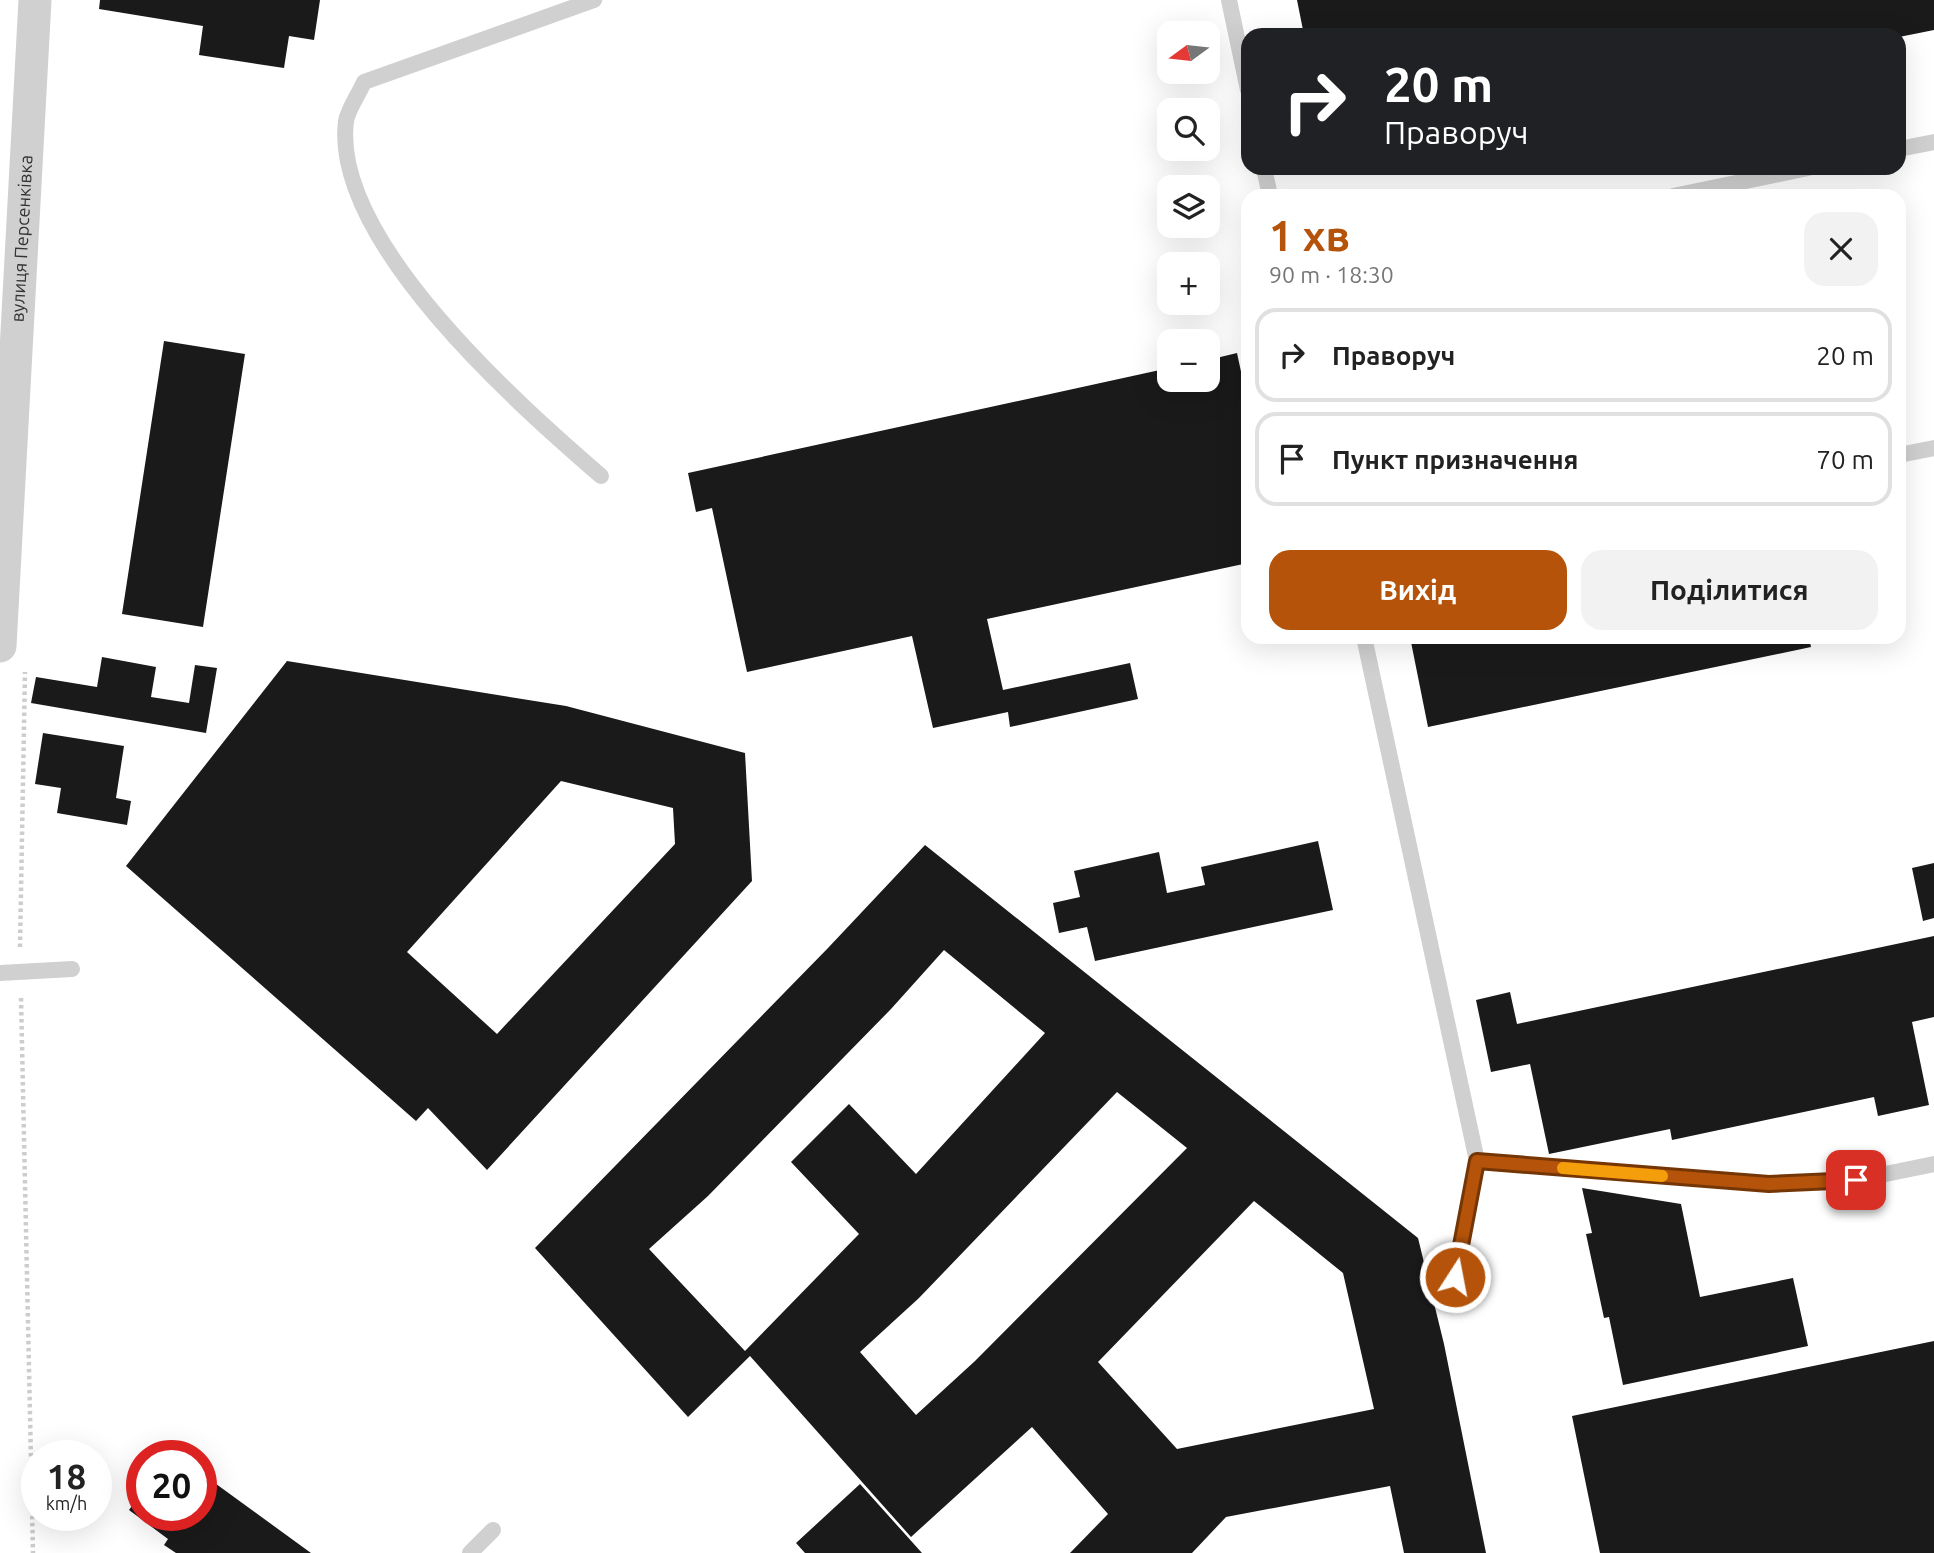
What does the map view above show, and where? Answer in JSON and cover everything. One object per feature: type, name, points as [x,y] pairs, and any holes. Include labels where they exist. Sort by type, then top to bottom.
[{"type":"street","name":"вулиця Персенківка","points":[[12,652],[35,0]]},
{"type":"lane","points":[[594,0],[364,82],[346,120],[349,164],[367,212],[397,264],[479,364],[524,409],[601,476]]},
{"type":"lane","points":[[1229,0],[1241,57]]},
{"type":"lane","points":[[1906,148],[1934,142]]},
{"type":"lane","points":[[1707,189],[1774,175]]},
{"type":"lane","points":[[1906,454],[1934,448]]},
{"type":"lane","points":[[1366,644],[1477,1161],[1455,1277]]},
{"type":"lane","points":[[0,973],[72,969]]},
{"type":"lane","points":[[1477,1161],[1769,1184],[1856,1180],[1934,1164]]},
{"type":"lane","points":[[470,1553],[493,1530]]},
{"type":"path","points":[[12,652],[33,1553]]},
{"type":"building","points":[[100,0],[320,0],[314,40],[289,36],[284,68],[199,55],[203,26],[99,9]]},
{"type":"building","points":[[1297,0],[1934,0],[1934,30],[1906,36],[1906,28],[1303,28]]},
{"type":"building","points":[[164,341],[245,354],[203,627],[122,614]]},
{"type":"building","points":[[1237,353],[1241,372],[1241,565],[987,619],[1003,690],[1130,663],[1138,699],[1010,727],[1008,712],[933,728],[912,636],[747,672],[712,508],[696,512],[688,473],[1157,371],[1157,392],[1220,392],[1220,357]]},
{"type":"building","points":[[1411,644],[1810,644],[1811,647],[1428,727]]},
{"type":"building","points":[[102,657],[156,667],[151,697],[189,703],[195,665],[217,668],[206,733],[31,703],[36,677],[97,687]]},
{"type":"building","points":[[287,661],[566,706],[745,753],[752,881],[487,1170],[428,1108],[416,1121],[126,866]],"holes":[[[561,781],[673,808],[675,844],[497,1034],[407,952]]]},
{"type":"building","points":[[43,733],[124,746],[116,798],[131,801],[127,825],[57,813],[61,788],[35,784]]},
{"type":"building","points":[[1318,841],[1333,910],[1095,961],[1087,927],[1059,933],[1053,903],[1080,897],[1074,871],[1159,852],[1167,893],[1205,885],[1201,867]]},
{"type":"building","points":[[925,845],[1418,1238],[1444,1344],[1486,1553],[1404,1553],[1390,1486],[1226,1517],[1192,1553],[1070,1553],[1108,1514],[1032,1427],[911,1537],[750,1356],[688,1417],[535,1248]],"holes":[[[944,950],[1045,1033],[916,1174],[849,1104],[791,1162],[859,1234],[745,1351],[649,1249],[708,1196],[891,1009]],[[1117,1092],[1187,1148],[975,1361],[916,1415],[860,1352],[919,1298]],[[1254,1201],[1343,1273],[1374,1409],[1177,1449],[1098,1362]]]},
{"type":"building","points":[[1934,863],[1934,918],[1923,921],[1912,868]]},
{"type":"building","points":[[1934,936],[1934,1017],[1912,1022],[1929,1105],[1878,1116],[1874,1097],[1672,1140],[1670,1129],[1549,1154],[1530,1064],[1491,1072],[1476,1000],[1510,992],[1517,1024]]},
{"type":"building","points":[[1582,1188],[1681,1204],[1700,1297],[1793,1278],[1808,1346],[1623,1385],[1609,1317],[1604,1318],[1586,1234],[1592,1233]]},
{"type":"building","points":[[1934,1341],[1934,1553],[1600,1553],[1572,1416]]},
{"type":"building","points":[[860,1484],[922,1553],[805,1553],[796,1543]]},
{"type":"building","points":[[217,1485],[311,1553],[176,1553],[164,1545],[168,1539],[157,1531],[217,1531]]},
{"type":"slow traffic","points":[[1563,1168],[1662,1176]]},
{"type":"route","points":[[1455,1277],[1477,1161],[1769,1184],[1856,1180]]}]
